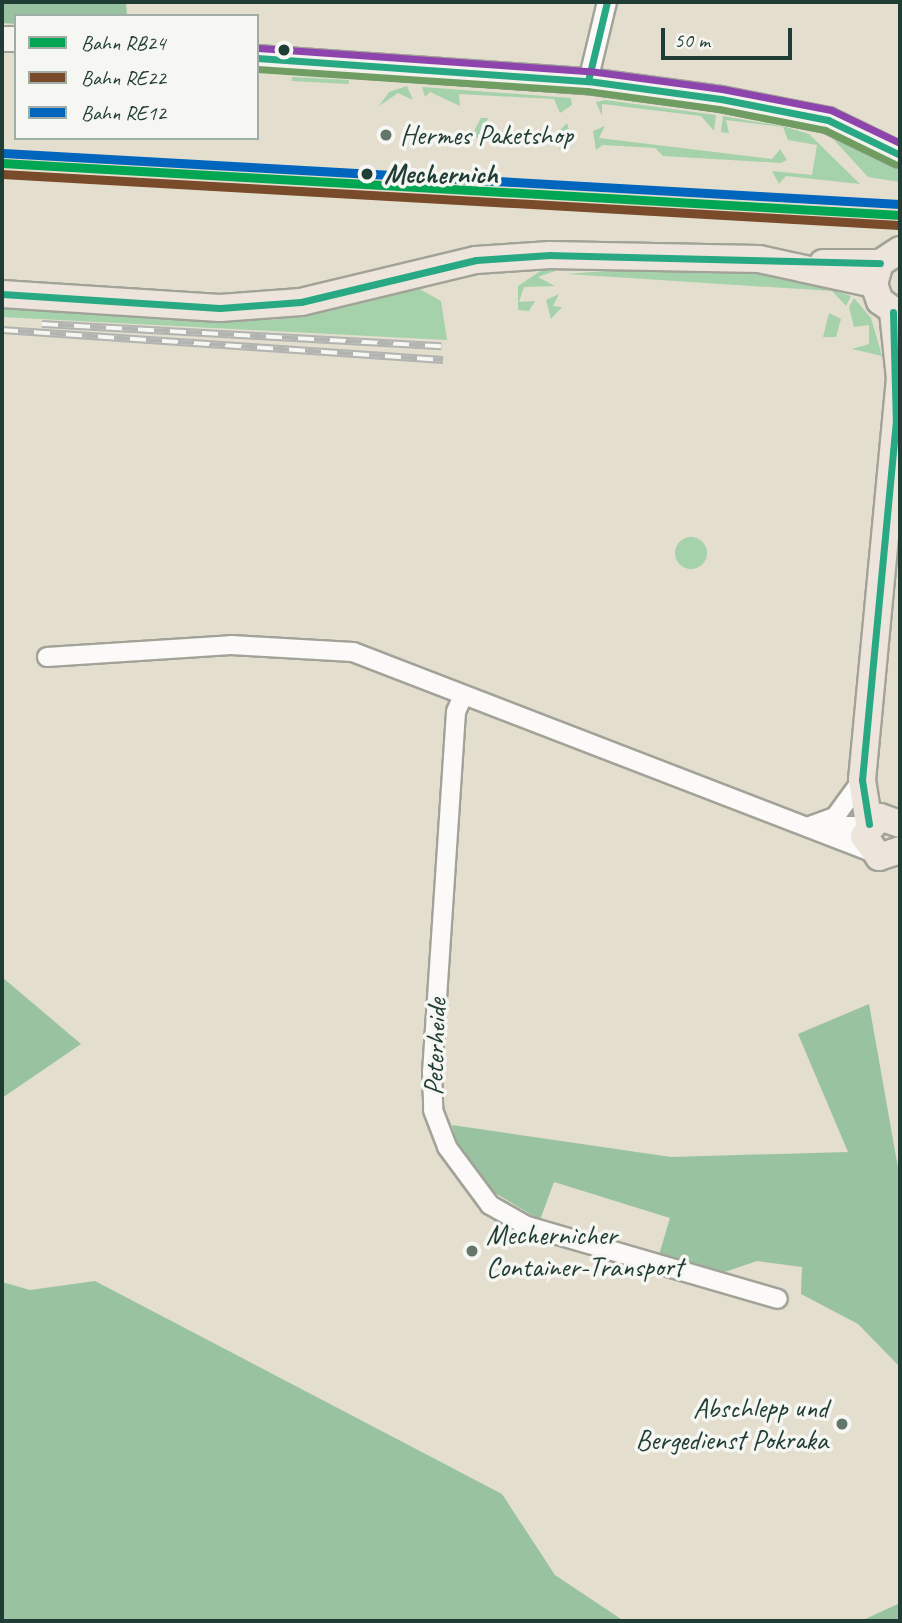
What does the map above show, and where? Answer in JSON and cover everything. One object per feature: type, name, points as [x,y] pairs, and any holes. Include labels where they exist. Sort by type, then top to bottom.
[{"type":"main road","points":[[2,294],[220,308],[301,302],[476,260],[550,254],[790,265],[885,266],[897,313],[900,378],[864,771],[885,840]]},
{"type":"street","points":[[588,81],[607,2]]},
{"type":"street","points":[[259,58],[588,81],[791,110],[866,136],[900,155]]},
{"type":"street","points":[[47,657],[303,645],[353,652],[805,826],[885,840]]},
{"type":"street","name":"Peterheide","points":[[463,696],[456,712],[432,1072],[433,1110],[447,1147],[490,1205],[527,1226],[778,1299]]},
{"type":"street","points":[[805,826],[835,817],[864,771]]},
{"type":"street","points":[[805,826],[885,840]]},
{"type":"green space","points":[[2,2],[126,2],[127,14],[14,14],[14,24],[2,23]]},
{"type":"green space","points":[[292,77],[349,80],[349,84],[292,81]]},
{"type":"green space","points":[[407,86],[413,100],[398,93],[379,106],[389,92]]},
{"type":"green space","points":[[422,87],[571,98],[572,105],[560,113],[554,99],[459,94],[460,106],[430,92],[425,97]]},
{"type":"green space","points":[[605,100],[716,115],[714,131],[701,116],[602,104],[602,116],[596,102]]},
{"type":"green space","points":[[723,116],[786,127],[809,134],[860,184],[786,176],[779,184],[772,171],[812,175],[817,145],[788,140],[783,127],[726,120],[729,133],[721,132]]},
{"type":"green space","points":[[481,118],[488,118],[483,129],[504,131],[556,134],[567,123],[573,144],[559,150],[564,139],[534,138],[528,149],[522,140],[491,138],[484,145],[473,133]]},
{"type":"green space","points":[[605,126],[599,138],[772,159],[780,149],[787,160],[781,163],[663,156],[655,148],[603,145],[596,150],[593,131]]},
{"type":"green space","points":[[824,129],[900,168],[900,182],[868,177]]},
{"type":"green space","points":[[667,266],[776,273],[851,296],[846,306],[832,291],[567,274]]},
{"type":"green space","points":[[542,270],[558,270],[538,277],[555,286],[524,287],[519,302],[535,301],[529,311],[518,310],[518,286]]},
{"type":"green space","points":[[418,288],[441,301],[447,340],[2,317],[2,305],[272,320]]},
{"type":"green space","points":[[559,294],[553,306],[562,307],[551,319],[546,300]]},
{"type":"green space","points":[[854,298],[871,318],[882,356],[852,349],[869,344],[869,325],[854,327],[849,307]]},
{"type":"green space","points":[[829,313],[841,319],[836,337],[823,337]]},
{"type":"green space","points":[[691,537],[702,542],[707,553],[702,564],[691,569],[680,564],[675,553],[680,542]]},
{"type":"green space","points":[[2,977],[81,1044],[2,1098]]},
{"type":"green space","points":[[869,1004],[900,1179],[900,1367],[858,1324],[801,1294],[802,1267],[757,1261],[713,1276],[658,1258],[670,1218],[554,1182],[540,1220],[487,1188],[457,1145],[452,1125],[671,1157],[848,1152],[798,1034]]},
{"type":"green space","points":[[95,1281],[502,1494],[555,1575],[624,1621],[2,1621],[2,1282],[30,1290]]},
{"type":"green space","points":[[900,1603],[900,1621],[861,1621]]},
{"type":"railway","points":[[42,324],[441,346]]},
{"type":"railway","points":[[2,330],[443,360]]},
{"type":"rail line","name":"RE12","points":[[3,153],[900,204]]},
{"type":"rail line","name":"RB24","points":[[2,163],[900,215]]},
{"type":"rail line","name":"RE22","points":[[2,174],[899,225]]},
{"type":"transit line","points":[[588,81],[607,2]]},
{"type":"transit line","points":[[259,48],[589,71],[722,89],[831,110],[900,143]]},
{"type":"transit line","points":[[259,58],[588,81],[721,99],[828,120],[900,155]]},
{"type":"transit line","points":[[259,69],[587,91],[719,109],[825,130],[895,164]]},
{"type":"transit line","points":[[2,294],[220,308],[301,302],[476,260],[550,255],[880,263]]},
{"type":"transit line","points":[[893,312],[896,427]]},
{"type":"transit line","points":[[869,824],[862,780],[900,377]]},
{"type":"place","name":"Hermes Paketshop","points":[[386,135]]},
{"type":"place","name":"Mechernich","points":[[367,174]]},
{"type":"place","name":"Mechernicher Container-Transport","points":[[472,1251]]},
{"type":"place","name":"Abschlepp und Bergedienst Pokraka","points":[[842,1424]]}]
